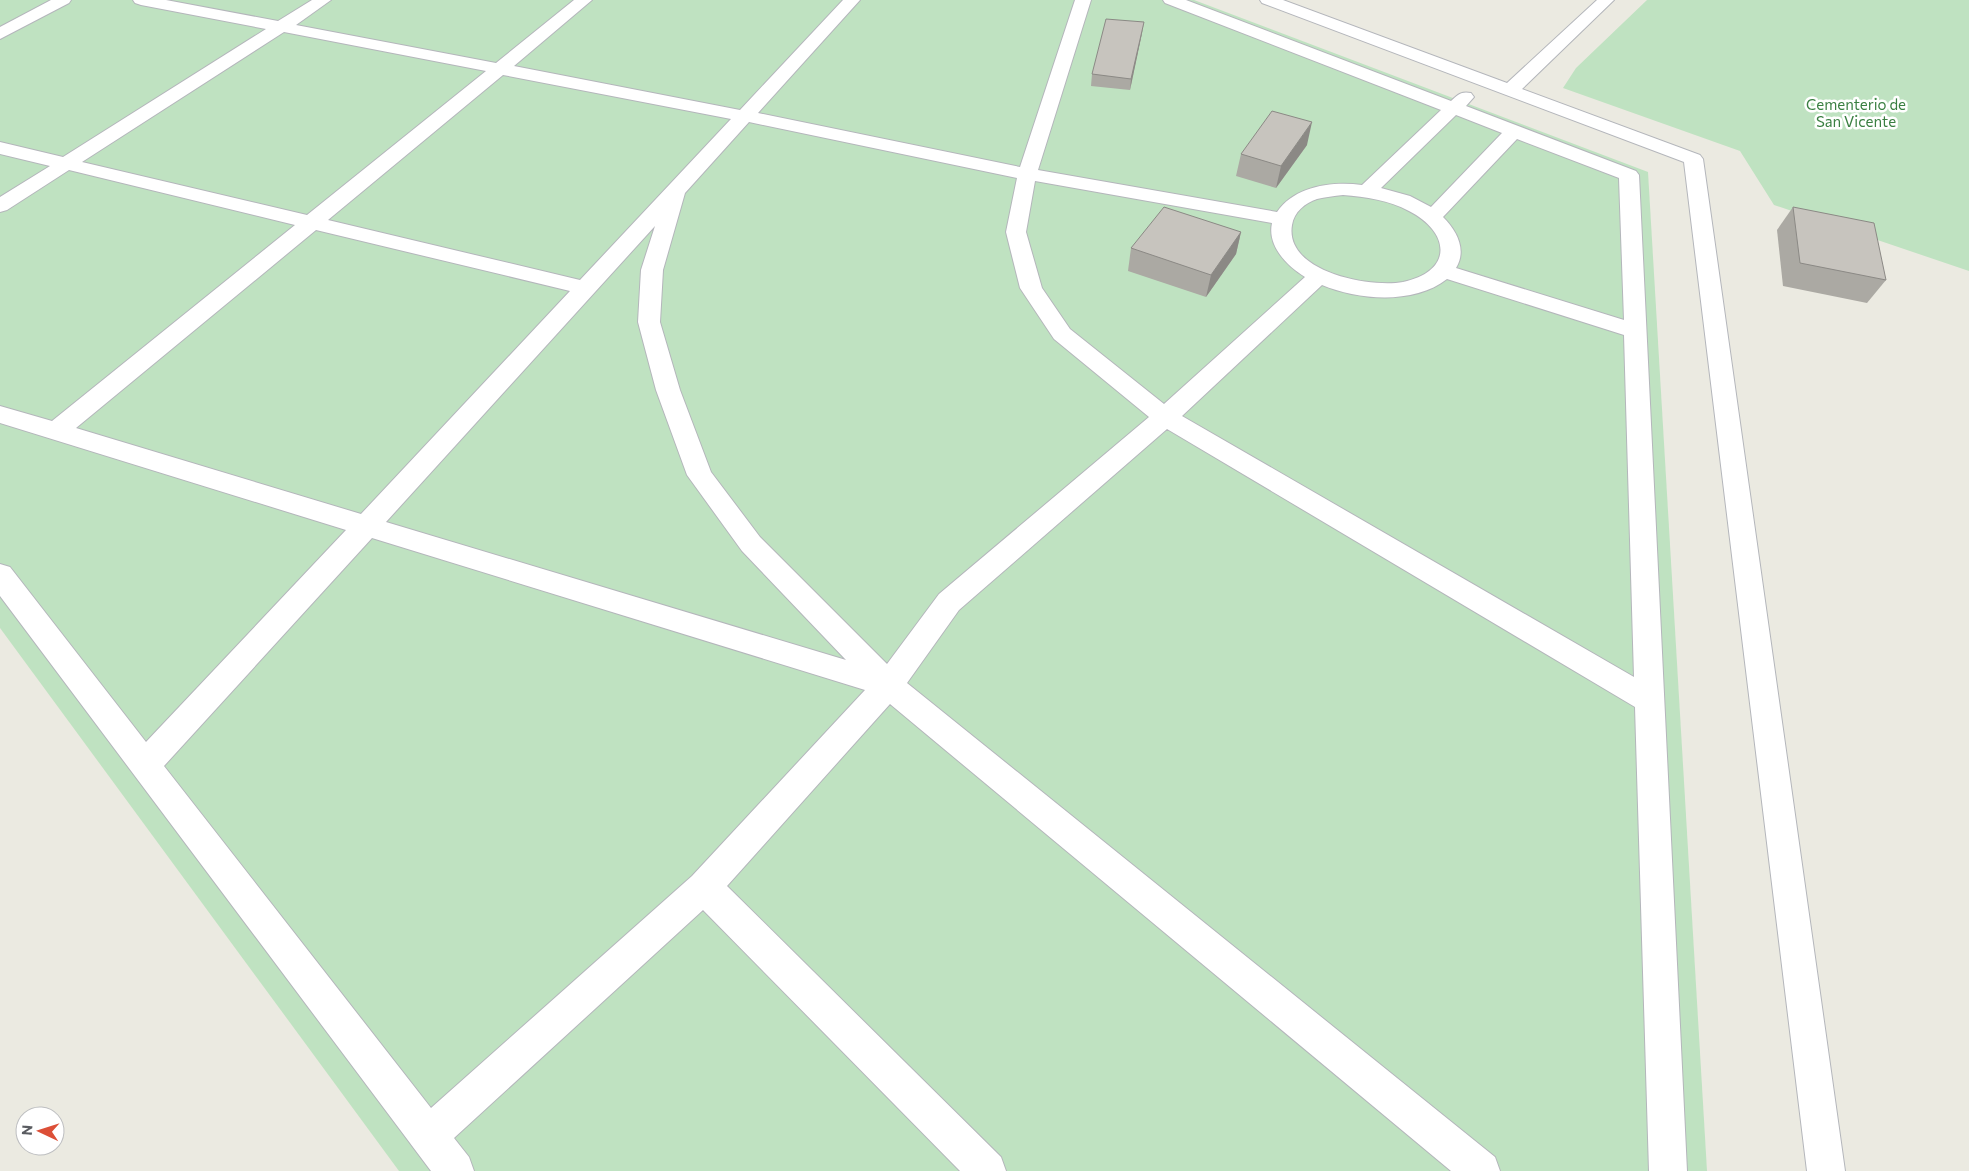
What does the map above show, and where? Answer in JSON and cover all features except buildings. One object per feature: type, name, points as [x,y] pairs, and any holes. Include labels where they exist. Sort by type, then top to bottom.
[{"type":"street","points":[[0,34],[63,0]]},
{"type":"street","points":[[141,0],[745,116],[1027,174],[1282,219]]},
{"type":"street","points":[[0,206],[322,0]]},
{"type":"street","points":[[56,431],[584,0]]},
{"type":"street","points":[[145,765],[852,0]]},
{"type":"street","points":[[1082,0],[1027,174],[1016,232],[1031,288],[1062,334],[1165,417],[1650,701]]},
{"type":"street","points":[[1171,0],[1629,175],[1668,1171]]},
{"type":"street","points":[[1268,0],[1693,159],[1826,1171]]},
{"type":"street","points":[[1510,90],[1606,0]]},
{"type":"street","points":[[1367,191],[1483,80]]},
{"type":"street","points":[[1432,217],[1514,131]]},
{"type":"street","points":[[0,148],[586,288]]},
{"type":"street","points":[[1343,189],[1391,196],[1414,205],[1432,217],[1444,230],[1451,244],[1451,258],[1443,271],[1427,282],[1403,289],[1375,291],[1346,286],[1319,276],[1299,264],[1286,249],[1280,234],[1282,219],[1290,207],[1304,198],[1322,192],[1343,189]]},
{"type":"street","points":[[676,190],[652,270],[649,322],[668,390],[700,475],[751,544],[889,685],[1481,1171]]},
{"type":"street","points":[[1443,271],[1635,331]]},
{"type":"street","points":[[428,1136],[704,887],[889,685],[949,602],[1165,417],[1319,276]]},
{"type":"street","points":[[0,414],[889,685]]},
{"type":"street","points":[[0,575],[455,1171]]},
{"type":"street","points":[[704,887],[987,1171]]},
{"type":"green space","points":[[0,0],[1194,0],[1648,172],[1707,1171],[399,1171],[0,628]]},
{"type":"green space","name":"Cementerio de San Vicente","points":[[1647,0],[1969,0],[1969,271],[1774,205],[1740,151],[1563,88],[1576,68]]}]
